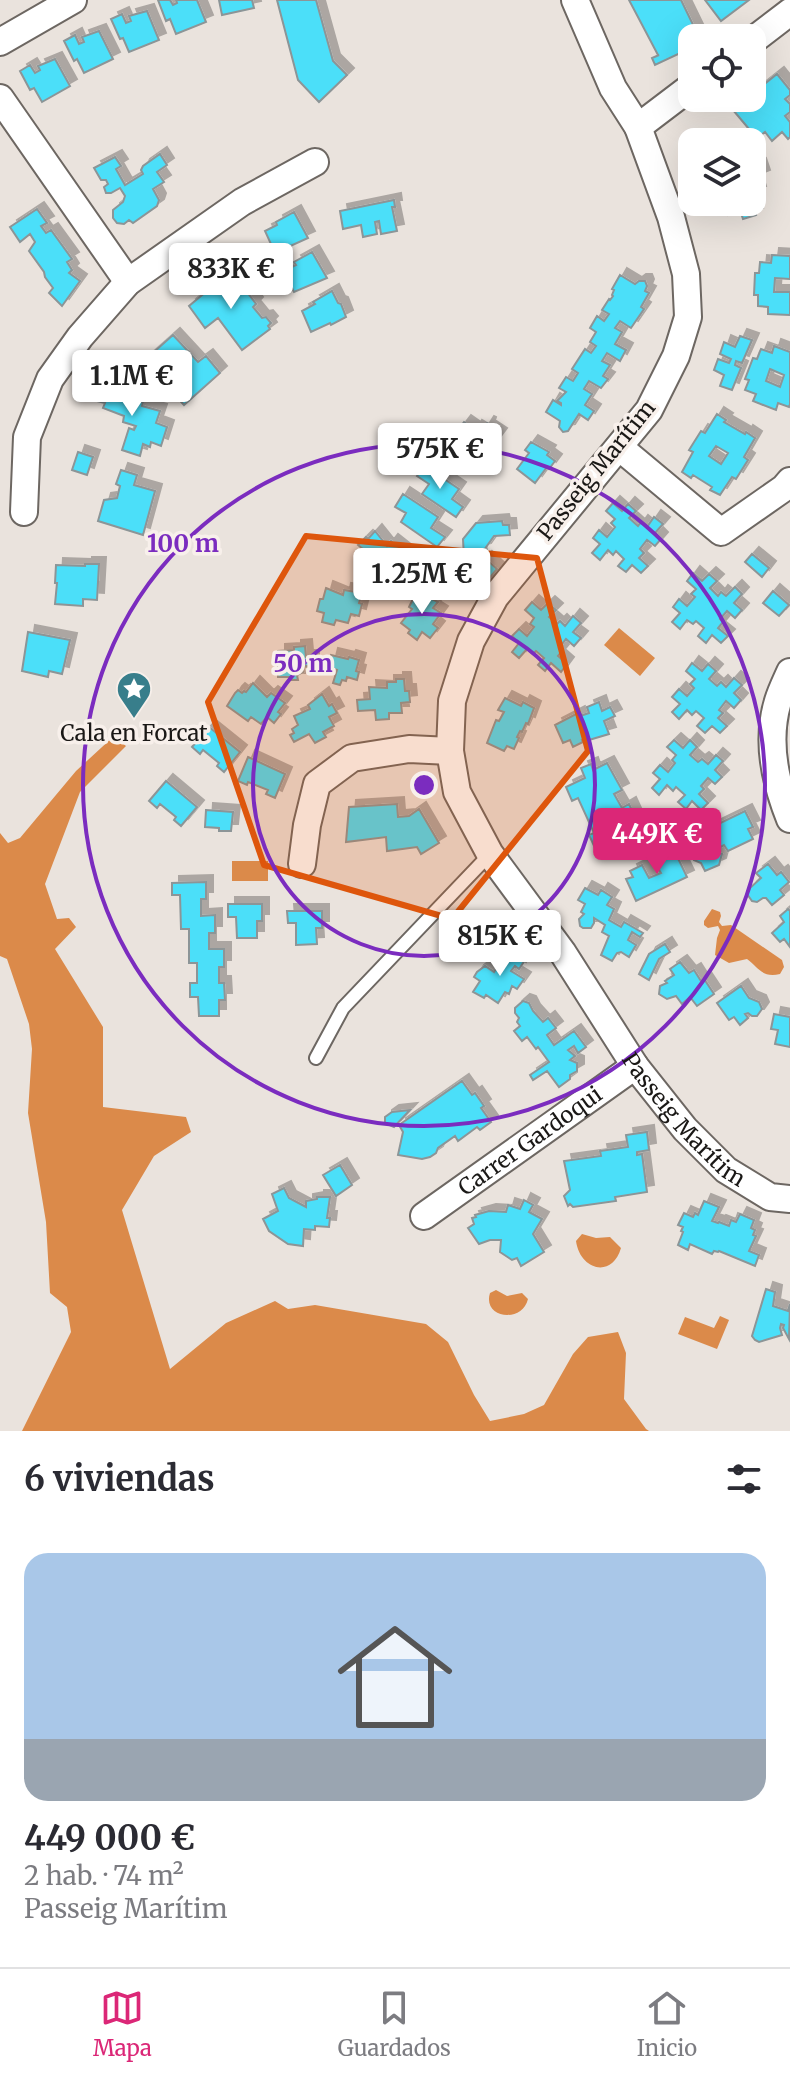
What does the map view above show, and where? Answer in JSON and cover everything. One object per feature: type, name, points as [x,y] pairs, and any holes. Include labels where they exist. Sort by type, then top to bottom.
[{"type":"street","points":[[0,42],[73,0]]},
{"type":"street","name":"Passeig Marítim","points":[[575,0],[613,88],[638,127],[671,217],[686,274],[688,317],[676,356],[649,410],[495,597],[471,641],[452,701],[450,751],[457,792],[490,854],[563,953],[635,1066],[685,1129],[726,1170],[770,1197],[790,1199]]},
{"type":"street","points":[[766,30],[790,12]]},
{"type":"street","points":[[638,127],[678,97]]},
{"type":"street","points":[[0,98],[128,282]]},
{"type":"street","points":[[24,512],[27,437],[50,379],[80,337],[128,282],[242,202],[315,162]]},
{"type":"street","points":[[619,447],[721,532],[790,481]]},
{"type":"street","points":[[790,672],[777,703],[772,740],[775,770],[790,819]]},
{"type":"street","points":[[302,864],[317,784],[352,758],[409,749],[450,751]]},
{"type":"street","name":"Carrer Gardoqui","points":[[424,1216],[635,1066]]},
{"type":"lane","points":[[316,1058],[343,1008],[490,854]]},
{"type":"highlighted area","points":[[306,536],[537,558],[588,751],[452,919],[264,865],[208,702]]},
{"type":"shaded area","points":[[619,628],[655,658],[640,676],[604,645]]},
{"type":"shaded area","points":[[114,736],[126,746],[80,792],[45,884],[57,919],[69,918],[76,927],[55,949],[103,1027],[103,1107],[186,1117],[191,1132],[154,1156],[122,1210],[170,1369],[226,1323],[275,1301],[288,1309],[315,1305],[426,1324],[448,1342],[490,1421],[524,1414],[544,1405],[573,1354],[588,1337],[618,1332],[626,1353],[624,1399],[649,1431],[22,1431],[71,1332],[67,1307],[50,1293],[46,1222],[28,1113],[32,1049],[29,1024],[7,959],[0,956],[0,833],[8,843],[20,838],[76,771]]},
{"type":"shaded area","points":[[232,861],[268,861],[268,881],[232,881]]},
{"type":"shaded area","points":[[712,909],[720,912],[719,922],[722,926],[731,925],[782,960],[784,967],[780,974],[765,973],[747,959],[729,963],[715,955],[720,930],[718,926],[708,928],[704,925]]},
{"type":"shaded area","points":[[582,1234],[596,1238],[610,1237],[621,1248],[617,1258],[604,1267],[590,1264],[583,1259],[576,1241]]},
{"type":"shaded area","points":[[496,1290],[507,1296],[522,1293],[528,1299],[518,1312],[504,1315],[492,1308],[489,1301],[490,1293]]},
{"type":"shaded area","points":[[720,1316],[729,1320],[717,1349],[678,1334],[685,1317],[714,1328]]},
{"type":"building","points":[[158,0],[170,0],[173,5],[177,3],[176,0],[197,0],[206,22],[176,34],[170,19],[166,21]]},
{"type":"building","points":[[219,0],[252,0],[254,8],[222,15]]},
{"type":"building","points":[[277,0],[316,0],[333,61],[347,75],[319,102],[298,80]]},
{"type":"building","points":[[629,0],[681,0],[693,24],[678,24],[678,54],[655,65],[652,58],[658,55]]},
{"type":"building","points":[[705,0],[749,0],[721,21]]},
{"type":"building","points":[[147,11],[159,40],[129,52],[111,19],[122,14],[126,23],[131,21],[129,16]]},
{"type":"building","points":[[99,31],[113,59],[84,73],[64,41],[75,35],[79,44],[84,42],[82,37]]},
{"type":"building","points":[[55,59],[70,86],[42,102],[34,88],[30,90],[20,71],[30,65],[35,73],[40,70],[38,66]]},
{"type":"building","points":[[777,74],[790,90],[790,95],[785,99],[790,104],[790,112],[785,116],[790,122],[788,139],[782,132],[772,141],[766,128],[748,128],[735,112],[766,112],[766,83]]},
{"type":"building","points":[[160,154],[167,165],[157,172],[164,182],[153,189],[159,200],[157,206],[133,223],[129,220],[124,224],[117,223],[113,210],[125,196],[120,188],[106,193],[104,187],[108,184],[106,180],[101,180],[94,168],[115,157],[121,166],[116,169],[125,185],[143,174],[143,166]]},
{"type":"building","points":[[394,200],[395,207],[392,207],[397,231],[381,234],[379,221],[375,222],[377,234],[363,237],[361,225],[343,229],[340,211]]},
{"type":"building","points":[[37,209],[47,223],[41,226],[46,233],[51,230],[72,259],[67,262],[72,270],[69,273],[80,281],[62,306],[49,293],[53,288],[29,251],[35,242],[30,234],[20,242],[10,227]]},
{"type":"building","points":[[294,212],[308,238],[275,253],[265,231]]},
{"type":"building","points":[[312,252],[327,278],[294,292],[283,271]]},
{"type":"building","points":[[772,255],[790,256],[790,279],[775,278],[774,292],[790,292],[790,315],[768,314],[768,307],[758,306],[758,295],[754,295],[755,273],[759,273],[760,262],[771,263]]},
{"type":"building","points":[[231,271],[242,285],[239,287],[256,304],[253,307],[271,323],[268,326],[270,329],[242,350],[218,318],[205,328],[189,306]]},
{"type":"building","points":[[620,275],[635,284],[645,281],[645,291],[649,293],[641,307],[644,309],[631,328],[620,321],[615,328],[622,332],[615,344],[626,350],[620,361],[607,353],[602,361],[610,365],[603,376],[608,379],[601,388],[589,381],[584,389],[592,394],[585,405],[594,411],[588,420],[579,414],[568,431],[563,432],[559,427],[560,421],[546,412],[553,400],[561,405],[557,401],[566,392],[559,388],[566,377],[573,381],[578,373],[572,369],[585,349],[591,353],[596,346],[590,342],[596,332],[590,328],[597,316],[604,321],[609,314],[602,310],[613,296],[612,289]]},
{"type":"building","points":[[332,291],[346,317],[311,332],[302,311]]},
{"type":"building","points":[[173,335],[198,362],[206,356],[220,373],[184,405],[156,374],[150,380],[138,366]]},
{"type":"building","points":[[740,336],[752,340],[742,363],[736,361],[735,365],[741,368],[732,390],[720,386],[724,375],[714,370],[718,359],[729,363],[731,359],[720,354],[724,342],[735,347]]},
{"type":"building","points":[[774,346],[790,352],[790,404],[789,407],[778,403],[776,410],[753,401],[756,394],[745,390],[749,380],[745,379],[753,358],[757,359],[761,349],[772,353]],"holes":[[[770,369],[784,375],[780,387],[766,381]]]},
{"type":"building","points":[[106,379],[122,384],[119,395],[160,411],[156,423],[167,427],[161,446],[151,442],[150,447],[143,444],[140,456],[122,450],[129,428],[134,430],[136,426],[123,422],[124,416],[103,408],[105,403],[93,400],[97,387],[103,389]]},
{"type":"building","points":[[717,414],[726,420],[724,422],[755,438],[744,457],[748,460],[736,479],[732,477],[720,495],[693,475],[691,478],[682,472],[693,452],[689,450],[701,431],[705,433]],"holes":[[[716,446],[728,453],[721,464],[709,456]]]},
{"type":"building","points":[[464,422],[482,431],[487,423],[500,435],[494,443],[489,440],[484,448],[480,445],[468,461],[450,448]]},
{"type":"building","points":[[531,442],[549,452],[547,455],[555,461],[535,483],[517,469],[529,453],[525,450]]},
{"type":"building","points":[[78,452],[93,457],[87,475],[72,470]]},
{"type":"building","points":[[425,466],[459,489],[452,499],[463,507],[456,517],[422,494],[429,484],[417,476]]},
{"type":"building","points":[[121,470],[137,475],[134,485],[155,491],[143,535],[98,521],[104,500],[117,498],[120,486],[116,484]]},
{"type":"building","points":[[403,494],[438,517],[431,528],[445,537],[437,547],[401,522],[406,513],[395,507]]},
{"type":"building","points":[[613,503],[622,511],[628,504],[636,511],[629,518],[638,526],[641,522],[647,527],[654,517],[663,524],[655,533],[661,539],[655,546],[647,540],[640,549],[644,553],[639,558],[648,566],[641,573],[632,565],[626,572],[618,566],[624,559],[616,551],[613,555],[608,550],[600,560],[592,553],[600,544],[593,538],[599,530],[607,537],[615,527],[611,523],[615,519],[606,511]]},
{"type":"building","points":[[502,521],[503,525],[509,525],[510,535],[494,536],[484,550],[479,551],[480,557],[464,558],[463,539],[476,523]]},
{"type":"building","points":[[375,531],[387,546],[391,541],[405,552],[391,571],[384,566],[378,572],[369,563],[365,567],[356,558],[364,550],[358,545]]},
{"type":"building","points":[[752,554],[769,568],[762,577],[745,562]]},
{"type":"building","points":[[485,558],[497,569],[484,585],[472,574]]},
{"type":"building","points":[[99,564],[97,600],[83,599],[83,606],[55,604],[56,565]]},
{"type":"building","points":[[693,573],[702,581],[709,574],[717,581],[710,588],[718,596],[721,592],[726,596],[735,587],[742,594],[734,603],[742,610],[735,618],[727,611],[720,619],[723,622],[718,628],[728,636],[721,643],[712,635],[706,643],[698,636],[704,628],[696,621],[693,624],[687,620],[680,629],[672,622],[680,613],[673,607],[679,599],[687,606],[695,597],[691,594],[696,589],[687,581]]},
{"type":"building","points":[[326,588],[343,595],[344,590],[362,593],[359,616],[351,614],[348,623],[336,620],[334,625],[322,622],[324,613],[317,611]]},
{"type":"building","points":[[417,591],[438,602],[433,608],[441,613],[433,624],[438,628],[430,638],[422,632],[417,640],[401,623],[412,609],[409,607]]},
{"type":"building","points":[[773,591],[789,605],[779,616],[763,603]]},
{"type":"building","points":[[532,602],[541,610],[548,603],[556,610],[549,617],[557,624],[560,621],[565,626],[573,616],[581,623],[573,632],[581,638],[574,646],[566,639],[559,648],[562,651],[558,656],[567,664],[561,672],[551,663],[545,671],[538,665],[544,658],[536,651],[533,654],[527,649],[519,658],[512,652],[519,643],[512,636],[519,629],[527,636],[534,627],[530,624],[534,618],[525,610]]},
{"type":"building","points":[[28,632],[70,640],[62,674],[49,671],[48,677],[22,671]]},
{"type":"building","points":[[305,646],[306,657],[312,657],[312,666],[300,666],[303,672],[297,675],[298,680],[278,677],[278,651]]},
{"type":"building","points":[[331,655],[359,660],[357,680],[347,677],[340,685],[333,683],[337,670],[328,667]]},
{"type":"building","points":[[692,663],[702,671],[708,664],[716,671],[709,679],[717,686],[721,682],[726,687],[734,678],[742,685],[734,693],[741,700],[734,708],[726,701],[719,710],[723,713],[718,718],[727,726],[720,733],[712,726],[705,733],[697,726],[704,718],[696,711],[692,715],[687,710],[679,719],[672,712],[680,704],[672,697],[679,689],[687,696],[694,688],[690,684],[695,679],[686,671]]},
{"type":"building","points":[[396,679],[404,679],[405,691],[409,691],[410,702],[401,703],[402,713],[389,713],[389,719],[376,720],[375,710],[358,711],[357,700],[370,699],[369,687],[387,688],[387,682],[396,682]]},
{"type":"building","points":[[253,683],[267,697],[271,693],[285,703],[274,723],[267,717],[261,724],[251,717],[248,721],[227,706],[238,690],[246,692]]},
{"type":"building","points":[[322,694],[337,713],[329,717],[334,726],[323,732],[326,737],[315,743],[309,734],[294,742],[290,735],[298,725],[294,716],[310,709],[308,705]]},
{"type":"building","points":[[505,698],[534,708],[528,724],[517,737],[514,749],[507,746],[504,751],[487,743],[496,720],[499,721],[504,712],[498,710]]},
{"type":"building","points":[[599,702],[602,711],[610,707],[615,716],[604,721],[609,734],[589,740],[588,737],[573,747],[570,740],[563,743],[555,725],[578,713],[580,716],[589,713],[587,707]]},
{"type":"building","points":[[209,727],[240,752],[224,772],[217,766],[219,763],[203,750],[200,754],[192,747]]},
{"type":"building","points":[[674,740],[683,748],[690,740],[697,747],[690,755],[698,762],[702,759],[708,764],[716,755],[723,761],[715,770],[722,777],[715,784],[708,778],[701,786],[704,789],[699,794],[708,803],[701,810],[692,801],[686,809],[678,802],[685,795],[676,787],[673,791],[667,785],[659,795],[652,788],[660,779],[653,773],[660,765],[668,772],[675,763],[672,760],[676,755],[667,747]]},
{"type":"building","points":[[248,757],[285,774],[275,798],[266,794],[268,790],[238,781]]},
{"type":"building","points":[[607,763],[622,790],[614,794],[622,808],[629,804],[640,833],[627,840],[630,845],[609,854],[605,845],[596,850],[589,835],[594,833],[578,798],[572,801],[566,787],[585,778],[581,768],[591,764],[593,770]]},
{"type":"building","points":[[166,781],[197,807],[181,826],[174,820],[176,817],[160,804],[157,808],[149,801]]},
{"type":"building","points":[[397,804],[398,817],[409,816],[419,809],[439,843],[421,854],[417,847],[387,851],[386,837],[346,842],[349,807]]},
{"type":"building","points":[[206,810],[233,812],[231,831],[205,827]]},
{"type":"building","points":[[745,811],[753,827],[748,829],[753,839],[728,851],[724,845],[713,851],[722,854],[719,865],[705,871],[701,863],[694,860],[696,852],[692,844],[711,835],[708,829]]},
{"type":"building","points":[[674,850],[687,877],[636,901],[626,879],[633,877],[630,871],[642,865],[649,878],[661,873],[655,859]]},
{"type":"building","points":[[768,864],[777,875],[781,872],[789,882],[780,890],[784,895],[772,905],[766,898],[752,901],[747,894],[761,878],[756,873]]},
{"type":"building","points":[[206,882],[206,899],[201,899],[201,916],[215,915],[215,933],[209,933],[209,949],[224,949],[224,967],[219,967],[219,983],[224,983],[225,1000],[219,1000],[219,1016],[199,1016],[198,997],[190,997],[190,983],[197,983],[197,963],[189,963],[189,929],[181,929],[180,895],[172,895],[172,883]]},
{"type":"building","points":[[585,888],[598,895],[601,890],[612,897],[607,905],[614,909],[609,920],[621,927],[624,922],[643,933],[640,937],[632,932],[628,940],[636,945],[629,957],[621,952],[612,961],[601,955],[609,936],[602,932],[605,925],[594,918],[591,928],[580,926],[579,919],[584,914],[581,912],[585,904],[578,900]]},
{"type":"building","points":[[228,904],[262,904],[262,921],[257,921],[257,938],[237,938],[236,917],[228,917]]},
{"type":"building","points":[[788,909],[790,947],[784,939],[780,942],[772,933],[784,922],[780,916]]},
{"type":"building","points":[[287,911],[322,911],[322,928],[316,928],[317,944],[296,945],[296,923],[288,923]]},
{"type":"building","points":[[665,944],[670,952],[659,959],[649,980],[639,974],[649,954]]},
{"type":"building","points":[[508,949],[525,960],[519,969],[515,966],[511,971],[524,979],[517,989],[512,986],[509,994],[505,992],[498,1003],[486,995],[484,998],[473,992],[480,981],[474,977],[477,972],[485,966],[494,972]]},
{"type":"building","points":[[680,962],[689,973],[694,970],[701,981],[704,979],[714,994],[697,1006],[690,997],[682,1004],[676,996],[667,999],[659,994],[660,986],[674,975],[670,969]]},
{"type":"building","points":[[741,986],[749,998],[759,1002],[762,1009],[757,1016],[745,1014],[748,1018],[740,1025],[734,1017],[729,1020],[717,1003]]},
{"type":"building","points":[[523,1001],[529,1003],[543,1022],[548,1018],[556,1028],[547,1035],[554,1045],[574,1031],[586,1047],[578,1053],[574,1046],[568,1050],[575,1056],[570,1060],[577,1063],[577,1071],[559,1087],[547,1071],[533,1080],[530,1075],[549,1062],[527,1037],[522,1041],[514,1031],[520,1026],[515,1008]]},
{"type":"building","points":[[774,1014],[790,1017],[790,1047],[775,1044],[778,1030],[771,1029]]},
{"type":"building","points":[[462,1081],[472,1095],[475,1093],[491,1122],[480,1130],[477,1127],[458,1141],[455,1136],[430,1157],[422,1159],[398,1155],[403,1132],[399,1125]]},
{"type":"building","points":[[410,1110],[394,1127],[385,1123],[385,1117],[392,1112]]},
{"type":"building","points":[[647,1132],[649,1150],[637,1152],[637,1155],[642,1154],[647,1192],[615,1197],[616,1201],[568,1206],[564,1196],[570,1190],[564,1161],[601,1156],[600,1151],[628,1147],[626,1135]]},
{"type":"building","points":[[340,1165],[352,1185],[336,1196],[323,1175]]},
{"type":"building","points":[[284,1188],[289,1198],[306,1207],[306,1201],[330,1197],[329,1227],[304,1229],[303,1246],[288,1244],[269,1231],[263,1219],[278,1211],[272,1194]]},
{"type":"building","points":[[524,1200],[533,1205],[529,1212],[542,1219],[533,1234],[544,1252],[521,1266],[517,1258],[512,1260],[500,1252],[501,1240],[479,1244],[468,1228],[474,1224],[472,1218],[475,1215],[489,1211],[506,1212],[508,1205],[520,1209]]},
{"type":"building","points":[[704,1201],[719,1207],[712,1221],[729,1226],[731,1220],[736,1222],[740,1214],[754,1220],[751,1228],[756,1236],[749,1251],[759,1255],[755,1266],[719,1251],[712,1254],[690,1244],[688,1250],[678,1245],[683,1227],[678,1225],[684,1213],[693,1217],[695,1213],[698,1215]]},
{"type":"building","points":[[766,1289],[775,1292],[773,1306],[788,1311],[790,1304],[789,1339],[781,1324],[782,1335],[759,1342],[752,1336]]},
{"type":"place","name":"Cala en Forcat","points":[[134,720]]}]
